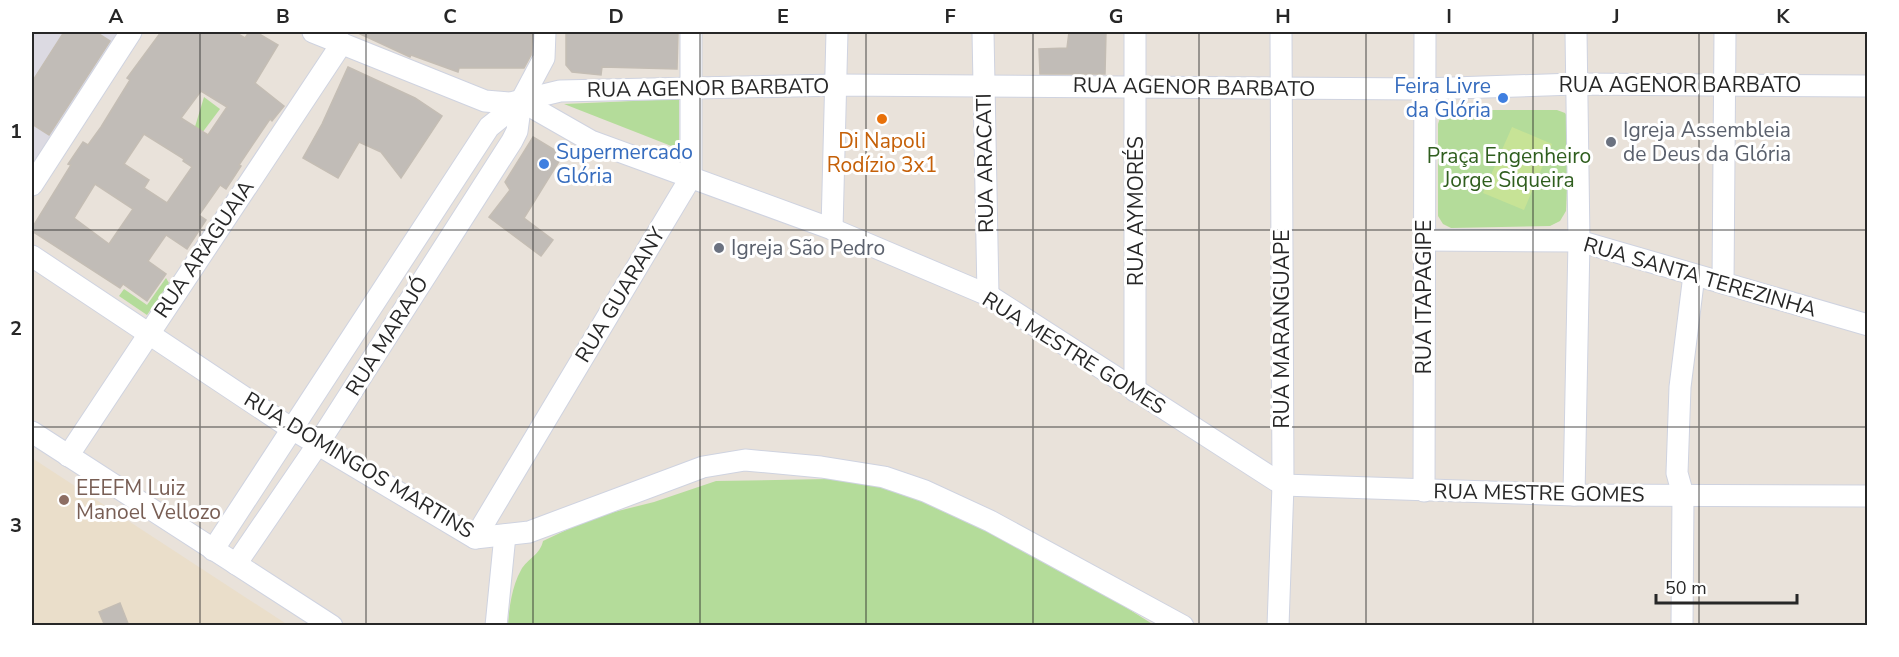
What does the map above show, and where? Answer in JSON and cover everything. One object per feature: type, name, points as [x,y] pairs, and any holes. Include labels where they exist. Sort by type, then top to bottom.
[{"type":"street","points":[[32,185],[131,32]]},
{"type":"street","points":[[313,32],[485,101],[510,104],[521,101]]},
{"type":"street","name":"RUA MARAJÓ","points":[[236,564],[318,444],[512,141],[517,131],[521,101],[544,58],[545,32]]},
{"type":"street","points":[[690,32],[691,177]]},
{"type":"street","points":[[832,229],[837,32]]},
{"type":"street","name":"RUA ARACATI","points":[[983,32],[988,295]]},
{"type":"street","name":"RUA AYMORÉS","points":[[1135,32],[1135,391]]},
{"type":"street","name":"RUA MARANGUAPE","points":[[1278,626],[1283,485],[1281,32]]},
{"type":"street","name":"RUA ITAPAGIPE","points":[[1424,491],[1425,32]]},
{"type":"street","points":[[1574,495],[1579,241],[1576,32]]},
{"type":"street","points":[[1723,283],[1725,32]]},
{"type":"street","name":"RUA ARAGUAIA","points":[[68,456],[148,332],[342,43]]},
{"type":"street","name":"RUA AGENOR BARBATO","points":[[521,101],[560,91],[837,85],[1136,85],[1424,89],[1575,84],[1868,86]]},
{"type":"street","name":"RUA MARAJÓ","points":[[213,550],[489,127],[521,101]]},
{"type":"street","name":"RUA MESTRE GOMES","points":[[521,101],[591,141],[832,229],[988,295],[1283,485],[1574,495],[1868,496]]},
{"type":"street","name":"RUA GUARANY","points":[[475,538],[691,177]]},
{"type":"street","name":"RUA SANTA TEREZINHA","points":[[1424,240],[1579,241],[1868,325]]},
{"type":"street","name":"RUA DOMINGOS MARTINS","points":[[32,256],[292,429],[475,538],[529,532],[703,467],[744,460],[857,472],[884,477],[925,491],[990,521],[1183,626]]},
{"type":"street","points":[[1682,626],[1683,495],[1677,473],[1680,387],[1694,276]]},
{"type":"street","points":[[32,432],[332,626]]},
{"type":"street","points":[[496,626],[505,535]]},
{"type":"shaded area","points":[[32,32],[126,32],[32,175]]},
{"type":"shaded area","name":"EEEFM Luiz Manoel Vellozo","points":[[32,458],[288,625],[32,625]]},
{"type":"green space","points":[[204,97],[220,109],[202,133],[194,130]]},
{"type":"green space","points":[[679,99],[679,149],[564,104]]},
{"type":"green space","name":"Praça Engenheiro Jorge Siqueira","points":[[1449,110],[1557,110],[1565,113],[1570,121],[1566,211],[1560,221],[1550,226],[1451,228],[1443,224],[1438,216],[1438,124],[1441,115]]},
{"type":"green space","points":[[1512,127],[1552,144],[1524,210],[1483,193]]},
{"type":"green space","points":[[166,278],[169,283],[147,315],[119,296],[124,289],[147,305]]},
{"type":"green space","points":[[848,479],[941,499],[1012,536],[1154,625],[508,626],[515,583],[524,566],[539,550],[543,541],[594,517],[654,502],[716,481]]},
{"type":"building","points":[[64,32],[96,32],[110,41],[49,135],[32,124],[32,82]]},
{"type":"building","points":[[161,32],[235,32],[245,38],[249,32],[256,32],[278,45],[255,83],[284,106],[272,121],[270,119],[226,189],[220,185],[199,215],[206,220],[187,249],[166,235],[148,261],[166,274],[147,301],[123,284],[120,288],[32,231],[71,165],[68,164],[83,142],[88,145],[101,127],[130,80],[127,78]],"holes":[[[201,91],[227,107],[208,135],[181,118]],[[144,134],[184,159],[183,161],[192,167],[167,203],[144,188],[149,180],[124,164]],[[95,184],[133,209],[109,244],[74,218]]]},
{"type":"building","points":[[356,32],[532,32],[531,55],[524,68],[459,68],[458,72],[411,55],[410,57]]},
{"type":"building","points":[[566,32],[678,32],[677,69],[602,67],[601,75],[572,72],[566,65]]},
{"type":"building","points":[[1069,32],[1106,32],[1105,74],[1040,74],[1039,49],[1067,48]]},
{"type":"building","points":[[348,67],[415,98],[442,116],[401,178],[381,152],[359,142],[338,178],[303,158],[322,124]]},
{"type":"building","points":[[533,137],[563,155],[524,218],[553,240],[541,256],[489,217],[510,190],[505,182]]},
{"type":"building","points":[[120,603],[129,626],[105,626],[99,612]]},
{"type":"place","name":"Feira Livre da Glória","points":[[1503,98]]},
{"type":"place","name":"Di Napoli Rodízio 3x1","points":[[882,119]]},
{"type":"place","name":"Igreja Assembleia de Deus da Glória","points":[[1611,142]]},
{"type":"place","name":"Supermercado Glória","points":[[544,164]]},
{"type":"place","name":"Igreja São Pedro","points":[[719,248]]},
{"type":"place","name":"EEEFM Luiz Manoel Vellozo","points":[[64,500]]}]
